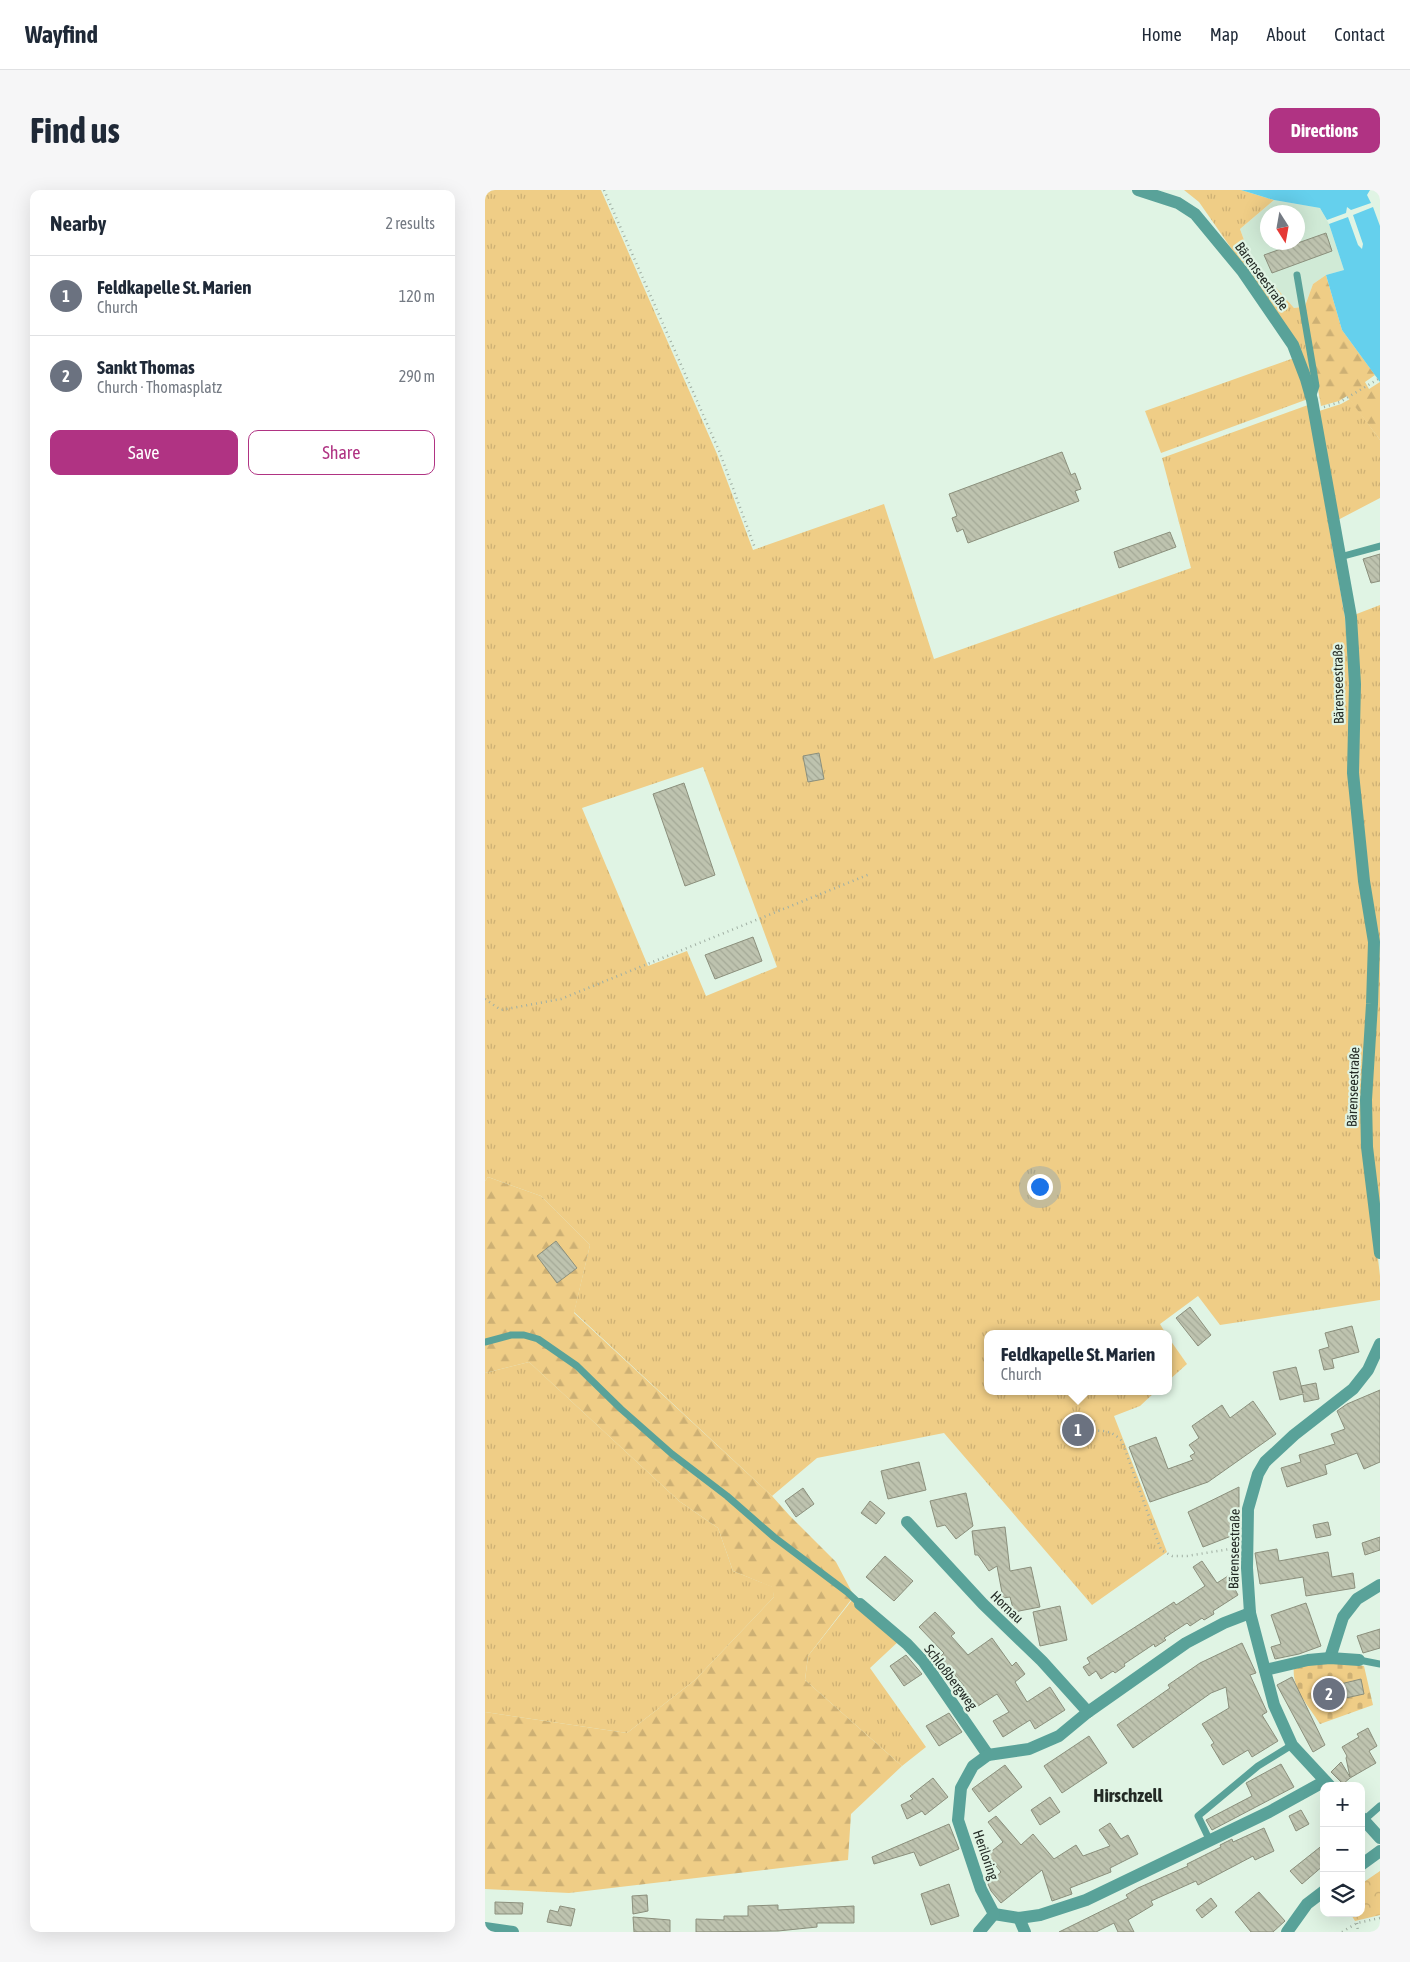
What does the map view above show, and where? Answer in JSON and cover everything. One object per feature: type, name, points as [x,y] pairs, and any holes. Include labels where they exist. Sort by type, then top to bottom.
[{"type":"street","name":"Bärenseestraße","points":[[1137,190],[1178,203],[1195,214],[1243,272],[1293,345],[1306,379],[1313,405],[1351,617],[1355,684],[1353,773],[1364,881],[1374,942],[1373,1004],[1366,1100],[1367,1146],[1380,1254]]},
{"type":"street","name":"Bärenseestraße","points":[[1326,1782],[1292,1745],[1274,1705],[1250,1613],[1247,1546],[1248,1509],[1258,1474],[1265,1462],[1294,1435],[1353,1388],[1368,1370],[1380,1344]]},
{"type":"street","name":"Hornau","points":[[907,1522],[983,1604],[1042,1661],[1088,1712]]},
{"type":"street","points":[[1330,1658],[1343,1617],[1357,1599],[1380,1585]]},
{"type":"street","name":"Schloßbergweg","points":[[860,1604],[907,1644],[924,1662],[988,1755]]},
{"type":"street","points":[[988,1755],[1029,1749],[1059,1736],[1088,1712],[1186,1643],[1224,1623],[1250,1613]]},
{"type":"street","points":[[1265,1670],[1308,1660],[1330,1658],[1359,1660]]},
{"type":"street","name":"Heriloring","points":[[988,1755],[973,1766],[961,1788],[958,1820],[981,1889],[994,1914]]},
{"type":"street","points":[[979,1932],[994,1914],[1019,1918],[1041,1915],[1086,1900],[1320,1788]]},
{"type":"street","points":[[1365,1821],[1380,1838]]},
{"type":"street","points":[[1365,1862],[1380,1851]]},
{"type":"street","points":[[1287,1932],[1307,1904],[1320,1895]]},
{"type":"street","points":[[1019,1918],[1025,1932]]},
{"type":"street","points":[[485,1928],[513,1932]]},
{"type":"lane","points":[[1297,275],[1316,386],[1313,405]]},
{"type":"lane","points":[[1340,557],[1380,546]]},
{"type":"lane","points":[[485,1342],[511,1335],[524,1335],[538,1339],[577,1366],[621,1409],[672,1454],[860,1604]]},
{"type":"lane","points":[[1359,1660],[1380,1664]]},
{"type":"lane","points":[[1210,1841],[1198,1816],[1259,1766],[1292,1745]]},
{"type":"lane","points":[[1365,1817],[1380,1806]]},
{"type":"path","points":[[604,190],[719,453],[755,548]]},
{"type":"path","points":[[1313,405],[1340,402],[1380,378]]},
{"type":"path","points":[[485,999],[501,1010],[561,999],[870,874]]},
{"type":"path","points":[[1093,1431],[1106,1430],[1115,1434],[1122,1441],[1161,1550],[1172,1556],[1187,1556],[1247,1546]]},
{"type":"path","points":[[1342,1932],[1357,1923],[1380,1918]]},
{"type":"path","points":[[1357,1923],[1358,1932]]},
{"type":"shaded area","points":[[1274,200],[1303,205],[1268,205]]},
{"type":"shaded area","points":[[1305,205],[1320,208],[1329,224],[1344,270],[1326,275],[1313,284],[1305,306],[1294,308],[1264,274],[1256,273],[1240,229],[1260,212],[1260,250],[1305,250]]},
{"type":"green space","points":[[485,190],[601,190],[717,454],[753,550],[884,504],[934,659],[1191,568],[1162,458],[1308,405],[1345,618],[1370,942],[1365,1147],[1380,1276],[1380,1300],[1220,1325],[1198,1296],[1160,1324],[1164,1330],[984,1330],[984,1395],[1152,1395],[1140,1406],[1114,1416],[1167,1552],[1092,1605],[944,1433],[817,1458],[772,1496],[574,1312],[590,1245],[541,1196],[488,1177],[485,1181]],"holes":[[[703,767],[777,967],[706,996],[687,951],[648,966],[582,808]]]},
{"type":"green space","points":[[1184,190],[1241,190],[1274,200],[1268,205],[1260,205],[1260,212],[1240,229],[1256,273],[1264,274],[1294,308],[1301,307],[1312,377],[1247,271],[1199,202]]},
{"type":"green space","points":[[1326,275],[1342,330],[1375,375],[1365,382],[1369,389],[1380,382],[1380,440],[1347,396],[1339,401],[1321,406],[1305,306],[1313,284]]},
{"type":"green space","points":[[1294,358],[1308,399],[1161,453],[1145,411]]},
{"type":"green space","points":[[1350,399],[1380,440],[1380,498],[1336,521],[1316,412]]},
{"type":"green space","points":[[1380,605],[1380,1226],[1371,1146],[1370,1100],[1376,1003],[1357,775],[1354,615]]},
{"type":"green space","points":[[488,1177],[541,1196],[590,1245],[574,1313],[772,1496],[836,1562],[854,1596],[808,1656],[805,1680],[902,1766],[851,1814],[848,1860],[569,1893],[485,1889],[485,1712],[627,1733],[695,1680],[774,1597],[772,1587],[733,1571],[718,1528],[679,1501],[529,1362],[485,1373],[485,1181]]},
{"type":"green space","points":[[1172,1343],[1187,1364],[1172,1377]]},
{"type":"green space","points":[[529,1362],[679,1501],[718,1528],[733,1571],[773,1587],[774,1597],[695,1680],[627,1733],[485,1712],[485,1373]]},
{"type":"green space","points":[[852,1600],[900,1640],[870,1668],[926,1747],[902,1766],[805,1680],[808,1656]]},
{"type":"green space","points":[[1337,1661],[1364,1666],[1373,1705],[1320,1724],[1298,1690],[1295,1682],[1294,1666]]},
{"type":"green space","points":[[1380,1871],[1380,1915],[1355,1921],[1352,1917],[1365,1917],[1365,1881]]},
{"type":"water","points":[[1241,190],[1370,190],[1367,195],[1371,203],[1351,210],[1347,207],[1346,213],[1327,220],[1320,208],[1274,200]]},
{"type":"water","points":[[1373,207],[1380,226],[1380,382],[1342,330],[1326,275],[1344,270],[1329,224],[1348,217],[1358,245],[1362,249],[1363,244],[1353,215]]},
{"type":"building","points":[[1326,233],[1332,251],[1272,273],[1264,255],[1278,250],[1305,250],[1305,240]]},
{"type":"building","points":[[1062,452],[1071,475],[1075,473],[1081,489],[1075,491],[1079,501],[968,543],[963,529],[957,532],[952,518],[957,516],[949,494]]},
{"type":"building","points":[[1170,532],[1176,547],[1119,568],[1114,552]]},
{"type":"building","points":[[1380,554],[1380,581],[1371,583],[1363,559]]},
{"type":"building","points":[[819,753],[824,779],[808,782],[803,756]]},
{"type":"building","points":[[684,783],[715,875],[685,886],[653,794]]},
{"type":"building","points":[[753,937],[762,961],[715,979],[705,955]]},
{"type":"building","points":[[556,1241],[577,1268],[557,1283],[537,1256]]},
{"type":"building","points":[[1190,1307],[1211,1335],[1198,1346],[1176,1318]]},
{"type":"building","points":[[1352,1326],[1359,1352],[1332,1359],[1334,1368],[1324,1370],[1319,1350],[1329,1347],[1325,1333]]},
{"type":"building","points":[[1296,1367],[1301,1386],[1316,1383],[1319,1399],[1304,1402],[1303,1394],[1280,1400],[1273,1372]]},
{"type":"building","points":[[1380,1390],[1380,1462],[1364,1469],[1357,1453],[1325,1465],[1327,1474],[1287,1487],[1281,1468],[1301,1462],[1299,1455],[1335,1444],[1331,1434],[1345,1429],[1337,1411],[1347,1404]]},
{"type":"building","points":[[1253,1401],[1276,1434],[1208,1482],[1150,1502],[1129,1447],[1156,1437],[1168,1469],[1193,1460],[1190,1456],[1195,1453],[1189,1445],[1199,1438],[1192,1426],[1222,1405],[1230,1418]]},
{"type":"building","points":[[919,1462],[926,1490],[888,1499],[881,1471]]},
{"type":"building","points":[[1239,1487],[1239,1533],[1203,1547],[1188,1512]]},
{"type":"building","points":[[803,1488],[814,1504],[796,1517],[785,1501]]},
{"type":"building","points":[[966,1493],[973,1526],[956,1539],[945,1525],[937,1527],[930,1501]]},
{"type":"building","points":[[870,1501],[885,1513],[876,1524],[861,1513]]},
{"type":"building","points":[[1328,1522],[1331,1535],[1316,1538],[1313,1525]]},
{"type":"building","points":[[1005,1527],[1010,1571],[1031,1567],[1040,1607],[1014,1612],[1010,1597],[1003,1598],[997,1566],[989,1571],[978,1555],[975,1555],[972,1531]]},
{"type":"building","points":[[1380,1537],[1380,1550],[1365,1555],[1362,1543]]},
{"type":"building","points":[[1277,1549],[1279,1561],[1328,1552],[1332,1577],[1353,1573],[1355,1588],[1306,1596],[1303,1577],[1260,1584],[1255,1553]]},
{"type":"building","points":[[885,1556],[913,1581],[894,1601],[866,1577]]},
{"type":"building","points":[[1202,1561],[1217,1583],[1228,1576],[1238,1595],[1213,1611],[1214,1614],[1204,1620],[1202,1618],[1190,1626],[1187,1623],[1164,1638],[1166,1640],[1155,1647],[1154,1644],[1124,1664],[1125,1666],[1115,1673],[1113,1671],[1101,1679],[1096,1671],[1089,1676],[1083,1667],[1090,1663],[1087,1658],[1174,1602],[1176,1605],[1205,1586],[1193,1567]]},
{"type":"building","points":[[1306,1603],[1321,1646],[1299,1654],[1275,1659],[1271,1647],[1281,1644],[1271,1615]]},
{"type":"building","points":[[1060,1606],[1067,1640],[1040,1646],[1033,1612]]},
{"type":"building","points":[[935,1612],[955,1633],[951,1636],[968,1655],[992,1638],[1012,1666],[1016,1662],[1025,1674],[1015,1682],[1027,1702],[1050,1687],[1065,1710],[1035,1729],[1030,1720],[1003,1737],[993,1721],[1009,1712],[997,1694],[975,1708],[961,1688],[964,1686],[940,1657],[944,1653],[919,1627]]},
{"type":"building","points":[[1380,1629],[1380,1648],[1363,1653],[1357,1636]]},
{"type":"building","points":[[1242,1643],[1256,1673],[1250,1675],[1267,1712],[1262,1715],[1278,1741],[1252,1757],[1248,1750],[1223,1765],[1211,1745],[1214,1743],[1202,1724],[1229,1708],[1226,1687],[1211,1693],[1133,1748],[1117,1725],[1170,1688],[1168,1685],[1200,1663]]},
{"type":"building","points":[[906,1655],[922,1674],[904,1686],[890,1666]]},
{"type":"building","points":[[1292,1677],[1325,1745],[1313,1752],[1277,1685]]},
{"type":"building","points":[[1361,1679],[1364,1694],[1323,1703],[1320,1689]]},
{"type":"building","points":[[949,1713],[962,1732],[939,1746],[926,1726]]},
{"type":"building","points":[[1368,1728],[1377,1746],[1369,1751],[1376,1763],[1345,1782],[1341,1782],[1331,1772],[1341,1762],[1350,1777],[1347,1756],[1342,1747],[1359,1737],[1357,1734]]},
{"type":"building","points":[[1089,1736],[1107,1763],[1062,1793],[1044,1766]]},
{"type":"building","points":[[1281,1764],[1294,1787],[1212,1830],[1206,1820],[1252,1796],[1246,1783]]},
{"type":"building","points":[[1005,1765],[1022,1787],[989,1812],[972,1789]]},
{"type":"building","points":[[933,1778],[948,1797],[925,1815],[922,1811],[907,1819],[901,1805],[913,1799],[910,1796]]},
{"type":"building","points":[[1050,1797],[1060,1812],[1040,1825],[1031,1810]]},
{"type":"building","points":[[1301,1810],[1309,1824],[1296,1831],[1289,1816]]},
{"type":"building","points":[[996,1816],[1021,1845],[1033,1834],[1054,1859],[1076,1845],[1083,1856],[1110,1846],[1099,1830],[1110,1823],[1121,1839],[1128,1835],[1138,1854],[1110,1868],[1111,1872],[1070,1888],[1072,1894],[1052,1901],[1042,1870],[1001,1903],[988,1884],[1001,1872],[987,1855],[1003,1842],[988,1822]]},
{"type":"building","points":[[949,1824],[959,1849],[920,1866],[914,1852],[874,1864],[872,1857]]},
{"type":"building","points":[[1264,1828],[1274,1851],[1255,1860],[1253,1856],[1198,1885],[1196,1881],[1151,1901],[1153,1905],[1128,1920],[1134,1932],[1118,1932],[1114,1923],[1096,1932],[1059,1932],[1128,1898],[1126,1895],[1138,1888],[1188,1866],[1187,1864],[1221,1847],[1220,1845],[1232,1839],[1233,1842]]},
{"type":"building","points":[[1320,1847],[1320,1868],[1302,1884],[1290,1871]]},
{"type":"building","points":[[949,1884],[959,1916],[931,1925],[921,1894]]},
{"type":"building","points":[[1259,1892],[1285,1921],[1273,1932],[1251,1932],[1235,1912]]},
{"type":"building","points":[[647,1895],[648,1911],[633,1914],[632,1896]]},
{"type":"building","points":[[1211,1898],[1217,1906],[1202,1918],[1196,1910]]},
{"type":"building","points":[[495,1902],[523,1903],[522,1914],[495,1914]]},
{"type":"building","points":[[778,1905],[778,1910],[854,1906],[854,1923],[817,1923],[817,1927],[778,1931],[696,1932],[696,1919],[724,1920],[724,1916],[748,1916],[748,1906]]},
{"type":"building","points":[[560,1906],[575,1909],[571,1926],[547,1922],[550,1910],[558,1912]]},
{"type":"building","points":[[633,1917],[670,1920],[670,1932],[634,1932]]},
{"type":"place","name":"Feldkapelle St. Marien","points":[[1078,1430]]},
{"type":"place","name":"Sankt Thomas","points":[[1329,1694]]},
{"type":"district","name":"Hirschzell","points":[[1128,1795]]}]
